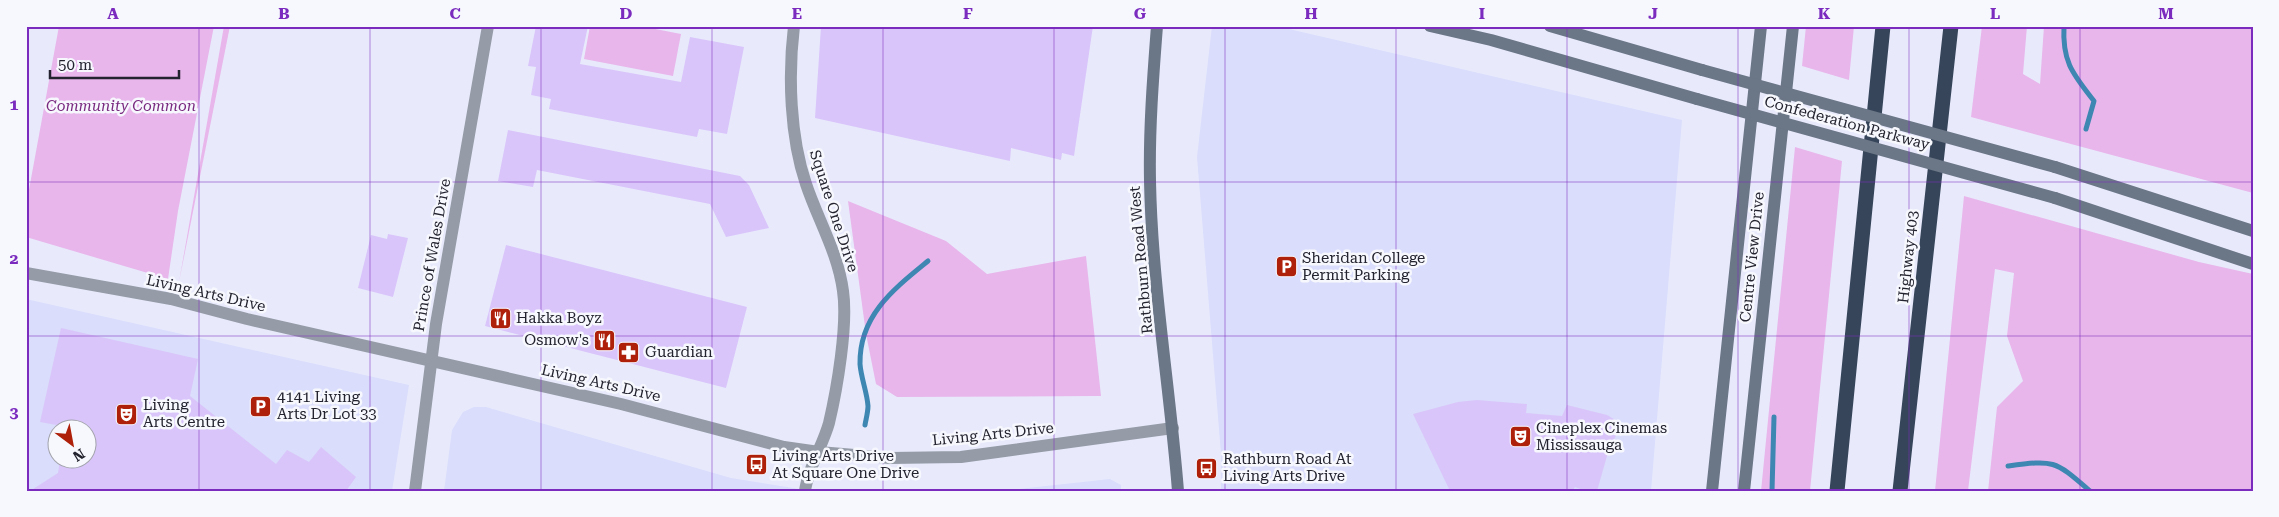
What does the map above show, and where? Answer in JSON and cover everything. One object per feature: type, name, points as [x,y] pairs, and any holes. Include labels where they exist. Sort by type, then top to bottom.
[{"type":"highway","points":[[1837,491],[1883,26]]},
{"type":"highway","name":"Highway 403","points":[[1900,491],[1951,26]]},
{"type":"street","name":"Prince of Wales Drive","points":[[415,491],[430,360],[488,26]]},
{"type":"street","name":"Square One Drive","points":[[794,26],[791,70],[797,154],[836,260],[844,292],[844,333],[829,422],[805,491]]},
{"type":"street","name":"Rathburn Road West","points":[[1157,26],[1150,109],[1150,183],[1178,491]]},
{"type":"street","name":"Confederation Parkway","points":[[1430,26],[1491,40],[2056,198],[2253,264]]},
{"type":"street","name":"Confederation Parkway","points":[[1550,26],[1702,70],[2055,167],[2253,231]]},
{"type":"street","name":"Centre View Drive","points":[[1712,491],[1761,26]]},
{"type":"street","name":"Centre View Drive","points":[[1744,491],[1793,26]]},
{"type":"street","name":"Living Arts Drive","points":[[26,273],[171,299],[247,319],[622,404],[784,446],[819,452],[890,458],[960,457],[1173,428]]},
{"type":"shaded area","points":[[1212,26],[1276,26],[1682,120],[1651,491],[1221,491],[1221,454],[1197,157]]},
{"type":"shaded area","points":[[26,299],[409,385],[392,491],[26,491]]},
{"type":"shaded area","points":[[474,407],[486,407],[731,478],[812,491],[444,491],[452,430],[463,412]]},
{"type":"shaded area","points":[[1110,479],[1121,485],[1121,491],[999,491]]},
{"type":"green space","name":"Community Common","points":[[59,26],[214,26],[178,211],[168,279],[26,237],[26,206]]},
{"type":"green space","name":"Community Common","points":[[224,26],[230,26],[179,282]]},
{"type":"green space","points":[[590,26],[640,26],[681,34],[673,76],[584,59]]},
{"type":"green space","points":[[1806,26],[1854,26],[1849,80],[1802,66]]},
{"type":"green space","points":[[1982,26],[2027,26],[2023,74],[2040,84],[2044,26],[2253,26],[2253,193],[1971,117]]},
{"type":"green space","points":[[1795,147],[1842,161],[1810,491],[1761,491]]},
{"type":"green space","points":[[1964,196],[2199,262],[2253,274],[2253,491],[1988,491],[1997,407],[2023,381],[2007,336],[2014,273],[1995,269],[1968,491],[1935,491]]},
{"type":"green space","points":[[848,201],[946,241],[987,274],[1086,256],[1101,396],[897,397],[876,384],[866,334]]},
{"type":"building","points":[[536,26],[588,26],[580,64],[681,82],[690,37],[744,47],[727,134],[699,129],[697,137],[549,109],[551,99],[531,95],[536,67],[528,66]]},
{"type":"building","points":[[821,26],[1093,26],[1074,156],[1062,153],[1061,160],[1011,148],[1010,161],[815,118]]},
{"type":"building","points":[[508,130],[740,176],[749,185],[769,228],[726,237],[710,204],[537,170],[533,187],[498,181]]},
{"type":"building","points":[[388,234],[408,238],[393,297],[358,288],[371,235],[387,239]]},
{"type":"building","points":[[506,245],[747,307],[726,388],[485,326]]},
{"type":"building","name":"Living Arts Centre","points":[[61,328],[198,359],[190,396],[276,464],[287,450],[309,462],[321,447],[356,477],[346,491],[30,491],[58,473],[58,470],[98,470],[98,420],[48,420],[48,423],[40,422]]},
{"type":"building","name":"Cineplex Cinemas Mississauga","points":[[1477,400],[1527,404],[1526,413],[1562,416],[1567,405],[1607,415],[1622,424],[1609,449],[1597,491],[1586,491],[1575,487],[1572,491],[1450,491],[1413,414],[1458,402]]},
{"type":"waterway","points":[[2064,26],[2065,49],[2070,67],[2094,101],[2086,129]]},
{"type":"waterway","points":[[865,425],[868,406],[860,364],[861,347],[866,331],[872,317],[881,304],[928,261]]},
{"type":"waterway","points":[[1772,491],[1774,417]]},
{"type":"waterway","points":[[2008,466],[2036,463],[2053,465],[2069,473],[2090,491]]},
{"type":"place","name":"Sheridan College Permit Parking","points":[[1286,267]]},
{"type":"place","name":"Hakka Boyz","points":[[500,318]]},
{"type":"place","name":"Osmow's","points":[[605,340]]},
{"type":"place","name":"Guardian","points":[[629,352]]},
{"type":"place","name":"4141 Living Arts Dr Lot 33","points":[[261,406]]},
{"type":"place","name":"Living Arts Centre","points":[[127,414]]},
{"type":"place","name":"Cineplex Cinemas Mississauga","points":[[1520,437]]},
{"type":"place","name":"Living Arts Drive At Square One Drive","points":[[756,465]]},
{"type":"place","name":"Rathburn Road At Living Arts Drive","points":[[1207,468]]}]
